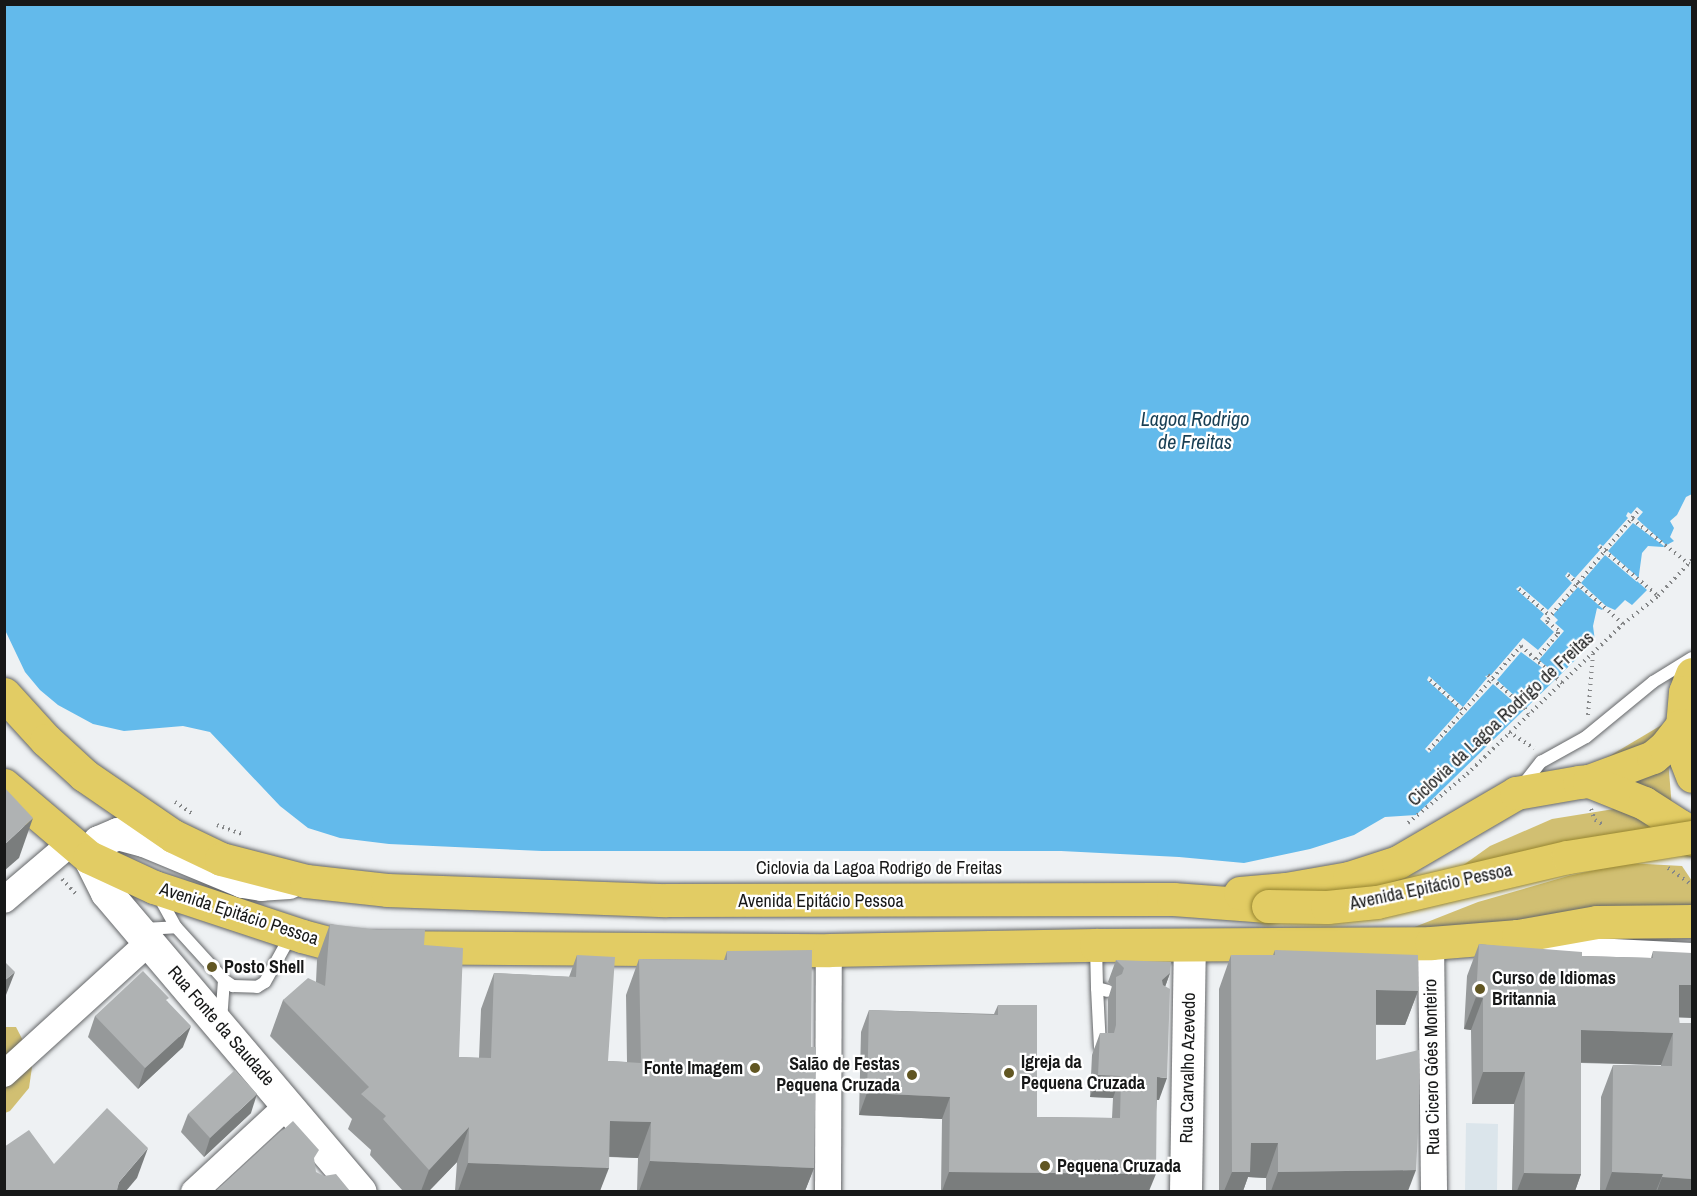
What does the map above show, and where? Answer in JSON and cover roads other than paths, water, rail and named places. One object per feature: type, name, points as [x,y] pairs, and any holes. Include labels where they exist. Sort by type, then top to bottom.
[{"type":"highway","points":[[1692,674],[1685,692],[1682,725],[1686,760],[1692,776]]},
{"type":"highway","name":"Avenida Epitácio Pessoa","points":[[4,694],[46,740],[84,775],[173,836],[220,859],[306,881],[387,890],[666,900],[1173,899],[1268,906],[1327,907],[1377,902],[1568,856],[1692,838]]},
{"type":"highway","points":[[1173,899],[1286,889],[1349,878],[1398,862],[1516,793],[1589,781],[1653,757],[1665,747],[1682,725]]},
{"type":"highway","points":[[1589,781],[1654,808],[1680,826],[1692,838]]},
{"type":"highway","name":"Avenida Epitácio Pessoa","points":[[4,785],[80,850],[154,887],[292,933],[331,944],[366,947],[829,950],[1096,945],[1431,943],[1518,936],[1598,922],[1692,921]]},
{"type":"street","points":[[4,900],[80,850],[118,834],[144,841],[243,882],[275,885],[306,881]]},
{"type":"street","name":"Rua Fonte da Saudade","points":[[80,850],[107,893],[288,1105],[342,1183]]},
{"type":"street","points":[[4,1074],[144,936]]},
{"type":"street","points":[[1518,936],[1574,953],[1692,959]]},
{"type":"street","name":"Rua Cicero Góes Monteiro","points":[[1431,943],[1434,1191]]},
{"type":"street","name":"Rua Carvalho Azevedo","points":[[1186,1191],[1181,1004],[1190,945]]},
{"type":"street","points":[[828,1191],[829,950]]},
{"type":"street","points":[[194,1191],[288,1105]]},
{"type":"lane","points":[[1516,793],[1542,762],[1586,737],[1653,682],[1692,658]]},
{"type":"lane","points":[[154,887],[176,927],[224,980],[233,986],[257,987],[265,982],[292,933]]},
{"type":"lane","points":[[144,936],[176,927]]},
{"type":"lane","points":[[1096,945],[1102,989],[1100,1047]]},
{"type":"lane","points":[[221,1026],[224,980]]},
{"type":"water","name":"Lagoa Rodrigo de Freitas","points":[[5,5],[1692,5],[1692,494],[1686,497],[1677,515],[1670,521],[1674,528],[1670,537],[1674,541],[1663,547],[1648,546],[1642,553],[1638,582],[1647,590],[1632,605],[1625,600],[1615,610],[1606,606],[1602,610],[1597,608],[1593,626],[1595,641],[1416,815],[1385,817],[1354,835],[1310,849],[1244,863],[1061,851],[542,851],[389,844],[340,838],[308,828],[280,806],[210,732],[183,726],[124,731],[93,724],[58,705],[40,690],[25,672],[5,630]]},
{"type":"place","name":"Posto Shell","points":[[212,967]]},
{"type":"place","name":"Curso de Idiomas Britannia","points":[[1480,989]]},
{"type":"place","name":"Fonte Imagem","points":[[755,1068]]},
{"type":"place","name":"Igreja da Pequena Cruzada","points":[[1009,1073]]},
{"type":"place","name":"Salão de Festas Pequena Cruzada","points":[[912,1075]]},
{"type":"place","name":"Pequena Cruzada","points":[[1045,1166]]}]
